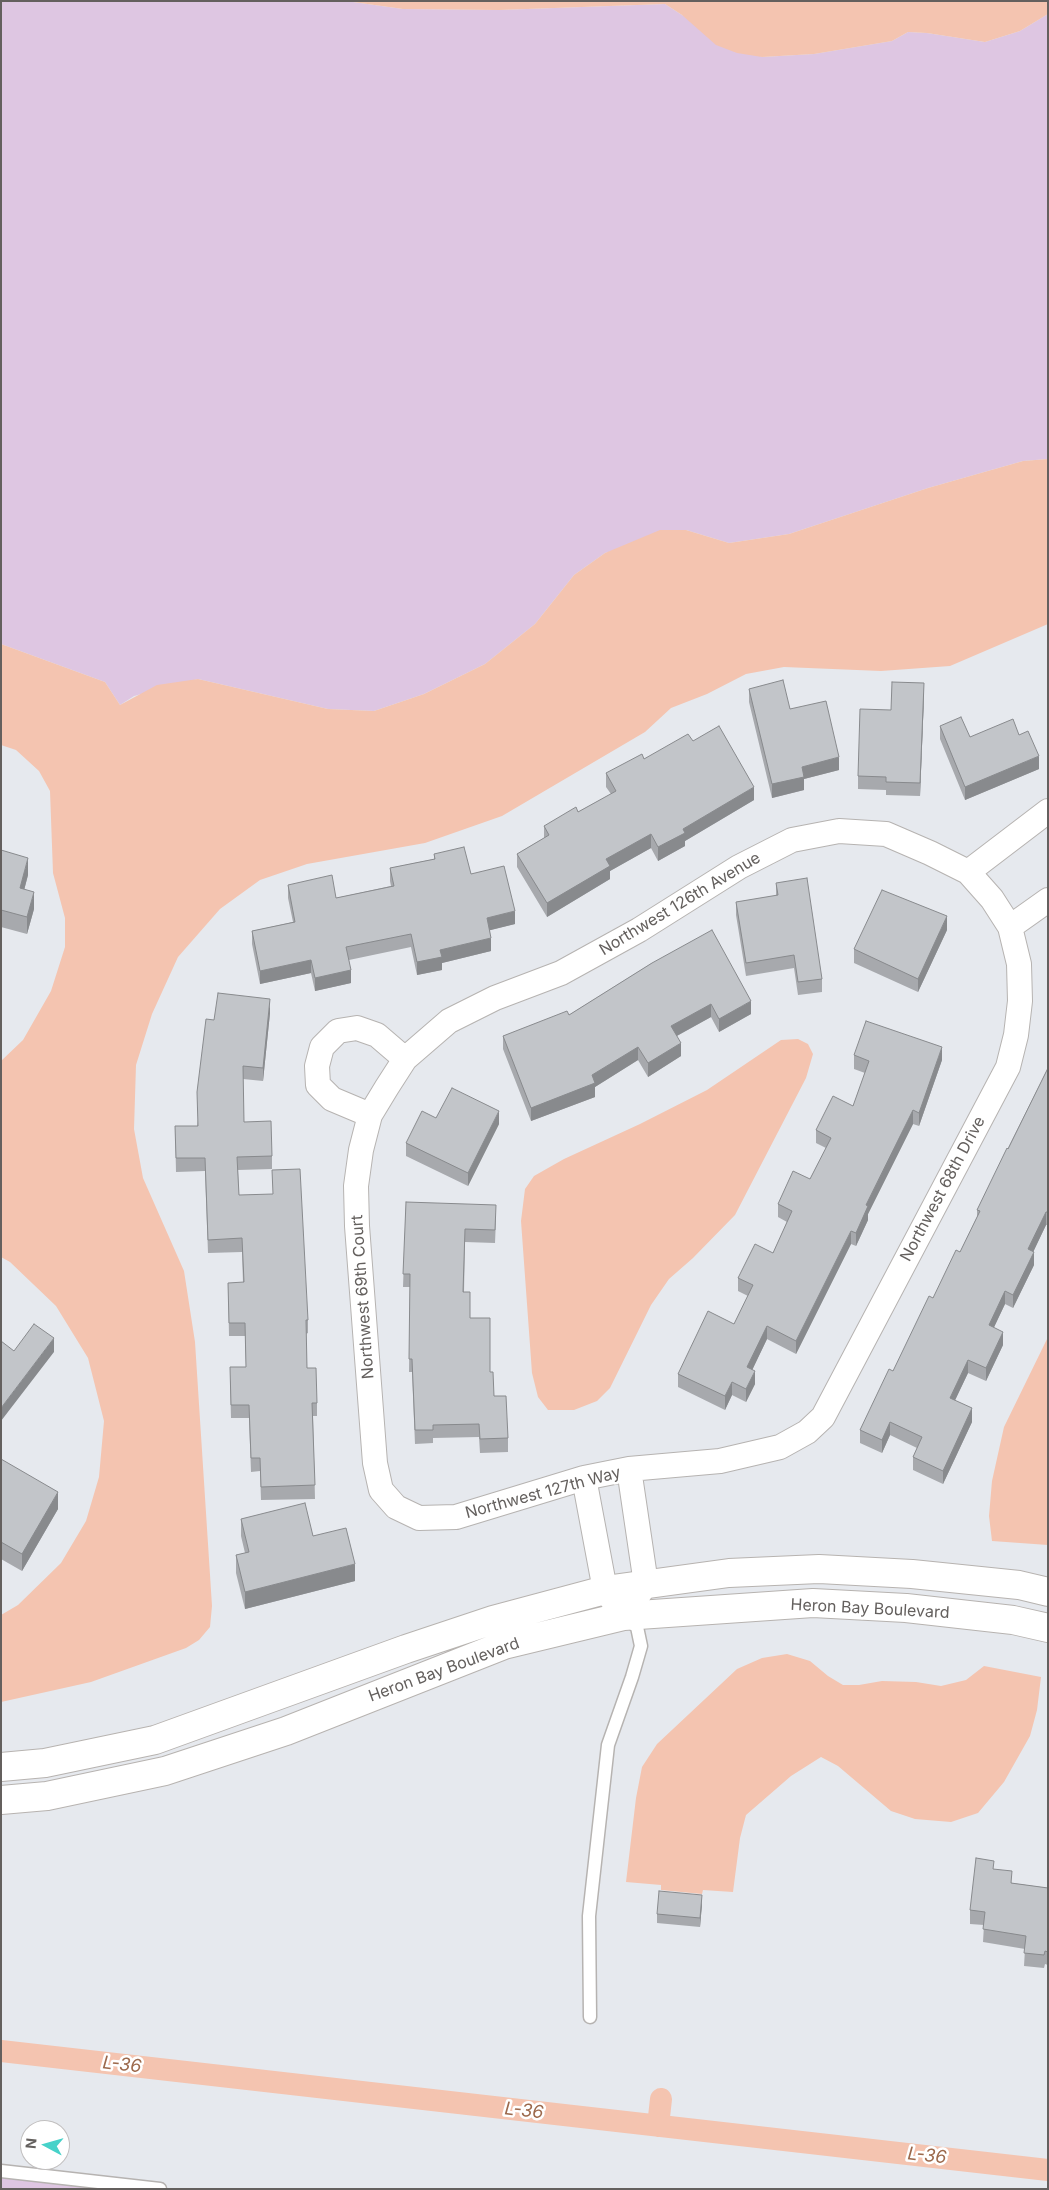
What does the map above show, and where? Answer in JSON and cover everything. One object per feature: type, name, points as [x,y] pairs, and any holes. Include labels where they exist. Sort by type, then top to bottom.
[{"type":"street","points":[[968,872],[1048,811]]},
{"type":"street","name":"Northwest 126th Avenue","points":[[387,1087],[405,1060],[449,1021],[495,998],[561,974],[640,930],[739,868],[792,840],[839,831],[886,834],[968,872],[992,899]]},
{"type":"street","name":"Northwest 68th Drive","points":[[807,1432],[823,1417],[1008,1067],[1016,1035],[1020,1001],[1019,964],[1010,927],[992,899]]},
{"type":"street","points":[[1010,927],[1048,900]]},
{"type":"street","points":[[370,1114],[332,1099],[318,1085],[317,1066],[322,1047],[338,1031],[357,1028],[377,1036],[405,1060]]},
{"type":"street","name":"Northwest 69th Court","points":[[387,1087],[370,1114],[356,1186],[357,1226],[375,1463],[381,1490],[396,1507]]},
{"type":"street","name":"Northwest 127th Way","points":[[396,1507],[419,1518],[456,1517],[584,1478],[629,1469],[720,1461],[780,1447],[807,1432]]},
{"type":"street","points":[[584,1478],[604,1590],[624,1616],[646,1584],[629,1469]]},
{"type":"street","name":"Heron Bay Boulevard","points":[[1,1767],[46,1763],[155,1740],[406,1649],[493,1620],[604,1590],[729,1573],[819,1569],[966,1579],[1019,1585],[1048,1592]]},
{"type":"street","name":"Heron Bay Boulevard","points":[[1,1800],[47,1796],[165,1771],[286,1731],[504,1645],[624,1616],[814,1603],[906,1608],[1013,1620],[1048,1628]]},
{"type":"lane","points":[[590,2016],[589,1916],[608,1744],[632,1677],[640,1646],[637,1627],[624,1616]]},
{"type":"lane","points":[[1,2171],[160,2189]]},
{"type":"shaded area","points":[[1,1],[346,1],[403,9],[499,10],[665,4],[682,15],[762,57],[814,54],[892,41],[908,32],[985,42],[1020,31],[1048,14],[1048,459],[1023,461],[928,488],[789,534],[729,543],[686,530],[605,553],[574,575],[535,624],[485,664],[424,694],[374,711],[328,709],[198,679],[134,696],[120,705],[105,682],[1,644]]},
{"type":"shaded area","points":[[346,1],[1048,1],[1048,14],[1020,31],[985,42],[908,32],[892,41],[814,54],[762,57],[737,53],[716,45],[682,15],[665,4],[499,10],[403,9]]},
{"type":"shaded area","points":[[1048,459],[1048,624],[950,666],[881,671],[784,667],[746,674],[707,694],[671,708],[645,732],[502,816],[425,843],[307,864],[260,880],[220,909],[178,957],[152,1014],[136,1065],[134,1129],[143,1178],[184,1271],[195,1342],[212,1606],[210,1627],[199,1640],[186,1648],[91,1682],[1,1702],[1,1615],[18,1605],[61,1563],[86,1521],[99,1477],[104,1421],[88,1358],[56,1306],[10,1262],[1,1257],[1,1061],[23,1040],[51,991],[65,947],[65,918],[53,873],[50,791],[39,771],[16,750],[1,745],[1,644],[105,682],[120,705],[157,685],[198,679],[328,709],[374,711],[424,694],[485,664],[535,624],[574,575],[605,553],[660,530],[686,530],[729,543],[789,534],[928,488],[1023,461]]},
{"type":"shaded area","points":[[798,1039],[808,1044],[813,1054],[806,1078],[735,1215],[693,1258],[669,1279],[651,1305],[610,1388],[597,1401],[574,1410],[548,1410],[538,1397],[532,1373],[521,1221],[525,1189],[534,1176],[564,1159],[640,1124],[707,1090],[781,1040]]},
{"type":"shaded area","points":[[1048,1337],[1048,1545],[992,1541],[989,1516],[992,1481],[1004,1427]]},
{"type":"shaded area","points":[[787,1654],[810,1661],[828,1676],[843,1685],[859,1685],[882,1681],[916,1682],[941,1686],[966,1680],[984,1666],[1041,1677],[1037,1710],[1030,1736],[1004,1782],[978,1813],[951,1822],[915,1819],[891,1811],[838,1766],[821,1757],[791,1776],[746,1815],[740,1838],[733,1892],[703,1890],[702,1894],[661,1890],[661,1885],[626,1882],[636,1798],[642,1767],[657,1744],[737,1669],[762,1658]]},
{"type":"shaded area","points":[[1,2171],[160,2189],[1,2189]]},
{"type":"building","points":[[783,680],[790,709],[826,701],[839,757],[802,767],[804,777],[772,784],[749,689]]},
{"type":"building","points":[[892,682],[924,683],[920,783],[886,782],[886,777],[858,776],[860,709],[891,710]]},
{"type":"building","points":[[961,717],[970,737],[1013,719],[1019,735],[1028,731],[1039,756],[965,787],[940,726]]},
{"type":"building","points":[[719,726],[754,787],[683,829],[685,833],[658,847],[651,834],[606,859],[610,866],[547,903],[517,854],[549,835],[544,826],[576,807],[578,812],[616,791],[606,773],[642,754],[644,759],[688,734],[693,741]]},
{"type":"building","points":[[464,847],[471,874],[504,866],[515,911],[487,918],[491,938],[440,950],[442,957],[417,962],[411,934],[346,947],[351,970],[315,978],[311,960],[260,971],[252,931],[295,922],[288,885],[332,875],[336,898],[394,886],[390,868],[435,859],[434,854]]},
{"type":"building","points":[[1,850],[28,858],[20,888],[34,892],[27,917],[1,910]]},
{"type":"building","points":[[807,878],[822,979],[798,982],[794,955],[746,963],[736,902],[778,895],[776,883]]},
{"type":"building","points":[[882,890],[947,916],[918,979],[854,949]]},
{"type":"building","points":[[712,930],[751,1001],[719,1019],[711,1004],[671,1026],[681,1043],[648,1063],[638,1047],[592,1075],[595,1083],[531,1108],[503,1036],[567,1011],[569,1015],[652,963]]},
{"type":"building","points":[[218,993],[270,999],[263,1068],[243,1066],[244,1122],[271,1121],[272,1156],[237,1157],[239,1195],[273,1194],[272,1170],[300,1169],[308,1320],[306,1320],[307,1368],[316,1368],[317,1403],[312,1403],[315,1485],[261,1487],[260,1458],[251,1458],[249,1405],[231,1405],[230,1367],[246,1367],[245,1323],[229,1323],[228,1283],[244,1282],[242,1238],[208,1240],[205,1158],[176,1158],[175,1126],[198,1126],[197,1092],[206,1019],[214,1020]]},
{"type":"building","points":[[866,1021],[942,1047],[919,1113],[913,1110],[866,1205],[868,1206],[856,1233],[851,1231],[796,1341],[767,1326],[747,1367],[755,1371],[746,1389],[732,1382],[725,1396],[678,1374],[708,1311],[734,1324],[753,1285],[738,1278],[755,1244],[773,1253],[792,1211],[778,1204],[793,1171],[810,1179],[831,1138],[816,1130],[833,1096],[853,1106],[869,1061],[854,1055]]},
{"type":"building","points":[[1048,1068],[1048,1212],[1046,1212],[1028,1249],[1034,1252],[1013,1295],[1005,1291],[989,1325],[1003,1332],[986,1368],[968,1360],[950,1398],[972,1408],[943,1471],[913,1457],[922,1437],[890,1422],[882,1440],[860,1430],[889,1369],[893,1371],[929,1296],[933,1298],[956,1250],[960,1252],[980,1211],[977,1210]]},
{"type":"building","points":[[452,1088],[499,1111],[468,1173],[406,1143],[422,1111],[436,1118]]},
{"type":"building","points":[[406,1202],[496,1205],[495,1230],[465,1229],[463,1292],[470,1292],[470,1318],[490,1318],[490,1372],[493,1372],[494,1396],[506,1396],[508,1438],[480,1439],[479,1424],[433,1425],[433,1430],[415,1430],[412,1359],[409,1359],[410,1274],[403,1274]]},
{"type":"building","points":[[34,1324],[54,1338],[1,1408],[1,1341],[14,1351]]},
{"type":"building","points":[[1,1459],[58,1492],[22,1554],[1,1542]]},
{"type":"building","points":[[305,1503],[313,1536],[346,1528],[355,1564],[245,1592],[236,1555],[249,1552],[241,1519]]},
{"type":"building","points":[[976,1858],[994,1861],[993,1869],[1012,1871],[1011,1883],[1048,1888],[1048,1952],[1045,1951],[1044,1955],[1024,1953],[1026,1936],[983,1929],[985,1912],[970,1910]]},
{"type":"building","points":[[659,1891],[702,1895],[700,1918],[657,1914]]},
{"type":"waterway","name":"L-36","points":[[1,2051],[1048,2170]]},
{"type":"waterway","points":[[658,2126],[661,2099]]}]
